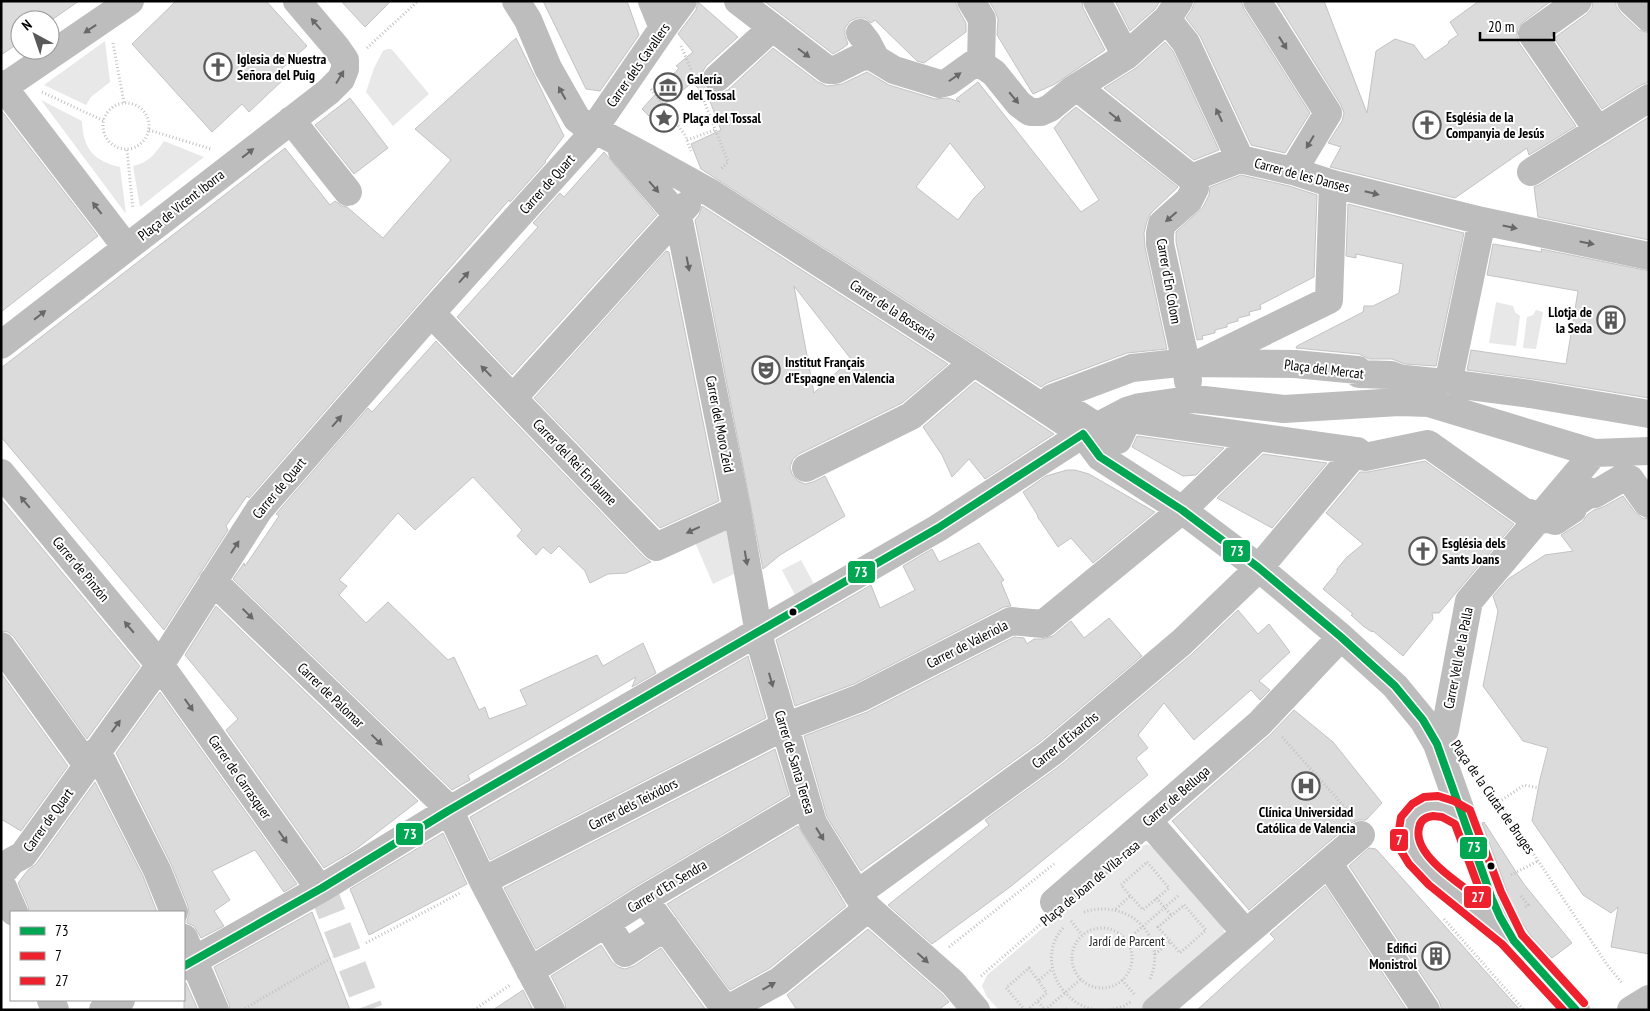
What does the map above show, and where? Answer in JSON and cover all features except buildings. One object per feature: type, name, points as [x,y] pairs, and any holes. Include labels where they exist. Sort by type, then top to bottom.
[{"type":"street","name":"Plaça de Vicent Iborra","points":[[130,1],[2,87],[126,247],[328,92],[341,79],[349,50],[297,1]]},
{"type":"street","points":[[513,398],[678,216],[701,188],[584,124],[575,115],[548,68],[528,20],[516,1]]},
{"type":"street","points":[[652,1],[663,28]]},
{"type":"street","name":"Carrer dels Cavallers","points":[[602,133],[663,28],[682,1]]},
{"type":"street","points":[[738,1],[830,70],[841,68],[863,47],[894,70],[940,84],[948,82],[974,64],[981,64],[994,73],[1019,104],[1030,112],[1042,112],[1050,108],[1077,87],[1126,56],[1173,10],[1186,43],[1240,159]]},
{"type":"street","points":[[1097,1],[1126,56]]},
{"type":"street","points":[[1258,1],[1328,113],[1293,171]]},
{"type":"street","points":[[1578,1],[1532,34],[1597,129]]},
{"type":"street","points":[[1631,1],[1649,18]]},
{"type":"street","points":[[977,10],[981,64]]},
{"type":"street","points":[[705,77],[772,28]]},
{"type":"street","points":[[1077,87],[1191,178]]},
{"type":"street","points":[[1531,172],[1649,98]]},
{"type":"street","points":[[291,120],[348,192]]},
{"type":"street","points":[[602,133],[678,216]]},
{"type":"street","name":"Carrer de Quart","points":[[4,869],[23,855],[160,665],[259,510],[431,313],[574,154],[602,133]]},
{"type":"street","name":"Carrer de les Danses","points":[[1191,178],[1240,159],[1293,171],[1333,184],[1482,221],[1649,256]]},
{"type":"street","name":"Carrer d'En Colom","points":[[1186,379],[1160,233],[1162,224],[1189,200],[1195,188],[1191,178]]},
{"type":"street","points":[[1186,379],[1329,300],[1333,184]]},
{"type":"street","name":"Carrer de la Bosseria","points":[[701,188],[974,362],[1090,430]]},
{"type":"street","name":"Carrer del Moro Zeid","points":[[678,216],[737,510],[758,632]]},
{"type":"street","points":[[1449,379],[1482,221]]},
{"type":"street","points":[[1,345],[126,247]]},
{"type":"street","name":"Carrer del Rei En Jaume","points":[[431,313],[656,547],[737,510]]},
{"type":"street","points":[[806,468],[911,416],[974,362]]},
{"type":"street","name":"Plaça del Mercat","points":[[1537,520],[1428,444],[1365,457],[1357,452],[1128,419],[1118,440],[1090,430],[1052,398],[1132,368],[1186,379],[1295,364],[1358,370],[1359,374],[1390,375],[1405,380],[1435,382],[1449,379],[1462,385],[1530,394],[1649,414]]},
{"type":"street","name":"Plaça del Mercat","points":[[1090,430],[1133,409],[1186,379]]},
{"type":"street","name":"Plaça del Mercat","points":[[1186,379],[1195,399],[1284,409],[1399,402],[1430,403],[1594,453],[1649,451]]},
{"type":"street","points":[[215,1010],[187,955],[322,888],[448,811],[938,528],[1090,430]]},
{"type":"street","name":"Plaça de la Ciutat de Bruges","points":[[1090,430],[1100,457],[1182,510],[1259,568],[1332,629],[1394,686],[1423,720],[1437,744],[1492,900],[1514,941]]},
{"type":"street","name":"Carrer de Valeriola","points":[[784,727],[860,698],[1011,620],[1043,624],[1182,510],[1256,438]]},
{"type":"street","name":"Carrer d'Eixarchs","points":[[726,1010],[779,981],[862,901],[1051,753],[1182,642],[1259,568],[1357,452]]},
{"type":"street","name":"Carrer Vell de la Palla","points":[[1445,730],[1469,601],[1594,453]]},
{"type":"street","name":"Carrer de Pinzón","points":[[1,473],[160,665]]},
{"type":"street","points":[[1537,520],[1549,519],[1555,521],[1573,509],[1571,506],[1592,492],[1595,494],[1624,477],[1630,479],[1649,504]]},
{"type":"street","name":"Carrer de Palomar","points":[[213,580],[442,802],[483,881],[522,977],[550,1010]]},
{"type":"street","name":"Carrer de Belluga","points":[[1050,911],[1148,821],[1253,729],[1332,629]]},
{"type":"street","name":"Carrer de Santa Teresa","points":[[758,632],[813,823],[862,901],[961,1004]]},
{"type":"street","points":[[1,646],[92,758],[157,870],[174,911]]},
{"type":"street","name":"Carrer de Carrasquer","points":[[160,665],[314,881],[322,888]]},
{"type":"street","name":"Carrer dels Teixidors","points":[[483,881],[784,727]]},
{"type":"street","name":"Carrer d'En Sendra","points":[[522,977],[644,899],[806,803]]},
{"type":"street","name":"Plaça de la Ciutat de Bruges","points":[[1463,817],[1440,805],[1426,807],[1416,812],[1411,819],[1407,831],[1414,854],[1436,878],[1514,941],[1576,1010]]},
{"type":"street","points":[[1148,821],[1245,932]]},
{"type":"street","points":[[1149,1001],[1245,932],[1361,835]]},
{"type":"street","points":[[1328,863],[1426,1010]]},
{"type":"street","points":[[4,869],[14,911]]},
{"type":"street","points":[[644,899],[726,1010]]},
{"type":"street","points":[[606,923],[625,953],[665,927]]},
{"type":"street","points":[[1628,998],[1649,999]]},
{"type":"street","points":[[103,1010],[119,1001]]},
{"type":"path","points":[[349,50],[418,1]]},
{"type":"path","points":[[663,28],[683,48],[705,77],[701,94],[728,162],[701,188]]},
{"type":"path","points":[[111,35],[124,103]]},
{"type":"path","points":[[650,88],[685,135],[692,156]]},
{"type":"path","points":[[34,89],[104,120]]},
{"type":"path","points":[[124,103],[138,106],[144,111],[148,117],[149,130],[142,144],[127,150],[119,149],[112,145],[106,139],[103,131],[104,120],[111,109],[124,103]]},
{"type":"path","points":[[149,130],[216,151]]},
{"type":"path","points":[[687,140],[715,130]]},
{"type":"path","points":[[127,150],[134,217]]},
{"type":"path","name":"Plaça de la Ciutat de Bruges","points":[[1472,766],[1499,802],[1628,998]]},
{"type":"path","points":[[1499,802],[1524,785],[1539,788]]},
{"type":"path","points":[[941,952],[1059,861]]},
{"type":"path","points":[[1508,876],[1538,861]]},
{"type":"path","points":[[1147,862],[1169,888],[1156,898],[1143,910],[1121,885],[1147,862]]},
{"type":"path","points":[[366,943],[483,881]]},
{"type":"path","points":[[1126,940],[1184,890]]},
{"type":"path","points":[[1115,909],[1130,896]]},
{"type":"path","points":[[1156,898],[1172,916]]},
{"type":"path","points":[[1184,905],[1206,930],[1180,953],[1170,942],[1158,928],[1184,905]]},
{"type":"path","points":[[1098,1010],[1089,1009],[1075,1002],[1064,993],[1052,969],[1054,945],[1060,931],[1070,920],[1085,911],[1099,908],[1115,909],[1129,914],[1143,926],[1151,939],[1154,954],[1153,973],[1150,980]]},
{"type":"path","name":"Plaça de Joan de Vila-rasa","points":[[961,1004],[1050,911]]},
{"type":"path","points":[[1096,928],[1113,929],[1126,940],[1132,952],[1131,967],[1122,980],[1108,987],[1092,986],[1081,979],[1073,965],[1073,956],[1074,948],[1082,934],[1096,928]]},
{"type":"path","points":[[1154,954],[1170,942]]},
{"type":"path","points":[[242,1010],[333,957]]},
{"type":"path","points":[[1029,968],[1047,993],[1038,1002],[1026,1010],[1006,988],[1029,968]]},
{"type":"path","points":[[1039,980],[1052,969]]},
{"type":"path","points":[[474,1010],[522,977]]},
{"type":"path","points":[[1038,1002],[1045,1010],[1081,979]]},
{"type":"path","points":[[1110,1010],[1124,1006],[1137,998],[1149,1001]]},
{"type":"path","points":[[1063,1010],[1065,1008],[1067,1010]]},
{"type":"green space","points":[[105,41],[110,82],[91,97],[86,105],[44,85]]},
{"type":"green space","points":[[391,49],[395,53],[429,94],[393,126],[366,92],[374,68],[383,51]]},
{"type":"green space","points":[[41,100],[82,121],[87,146],[91,152],[103,161],[120,167],[126,214]]},
{"type":"green space","points":[[164,141],[204,157],[140,207],[133,166],[143,163],[151,157]]},
{"type":"green space","points":[[1496,302],[1513,306],[1515,312],[1520,316],[1516,346],[1489,343]]},
{"type":"green space","points":[[1536,310],[1543,312],[1536,349],[1523,348],[1527,317],[1533,315]]},
{"type":"green space","points":[[726,526],[736,573],[713,584],[694,540]]},
{"type":"green space","points":[[801,560],[814,584],[795,595],[782,570]]},
{"type":"green space","name":"Jardí de Parcent","points":[[1147,844],[1156,849],[1222,926],[1225,933],[1222,943],[1145,1010],[999,1010],[987,997],[982,986],[987,975],[1138,848]]},
{"type":"tunnel","points":[[322,888],[369,1010]]},
{"type":"transit line","name":"73","points":[[1083,434],[1100,457],[1182,510],[1259,568],[1341,637],[1395,686],[1423,720],[1437,744],[1500,917],[1514,941],[1576,1010]]},
{"type":"transit line","name":"73","points":[[185,965],[322,888],[448,811],[938,528],[1083,434]]},
{"type":"transit line","name":"7","points":[[1522,935],[1501,892],[1470,810],[1454,801],[1438,796],[1424,797],[1412,804],[1401,817],[1398,836],[1401,851],[1409,864],[1429,885],[1502,944],[1563,1010]]},
{"type":"transit line","name":"27","points":[[1433,816],[1442,817],[1455,824],[1484,902],[1442,870],[1431,860],[1424,849],[1419,839],[1419,828],[1424,819],[1433,816]]},
{"type":"transit line","name":"27","points":[[1522,935],[1584,1003]]},
{"type":"place","name":"Iglesia de Nuestra Señora del Puig","points":[[218,67]]},
{"type":"place","name":"Galería del Tossal","points":[[668,87]]},
{"type":"place","name":"Plaça del Tossal","points":[[664,118]]},
{"type":"place","name":"Església de la Companyia de Jesús","points":[[1427,125]]},
{"type":"place","name":"Llotja de la Seda","points":[[1611,320]]},
{"type":"place","name":"Institut Français d’Espagne en Valencia","points":[[766,370]]},
{"type":"place","name":"Església dels Sants Joans","points":[[1423,551]]},
{"type":"place","name":"Clínica Universidad Católica de Valencia","points":[[1306,786]]},
{"type":"place","name":"Edifici Monistrol","points":[[1436,956]]}]
